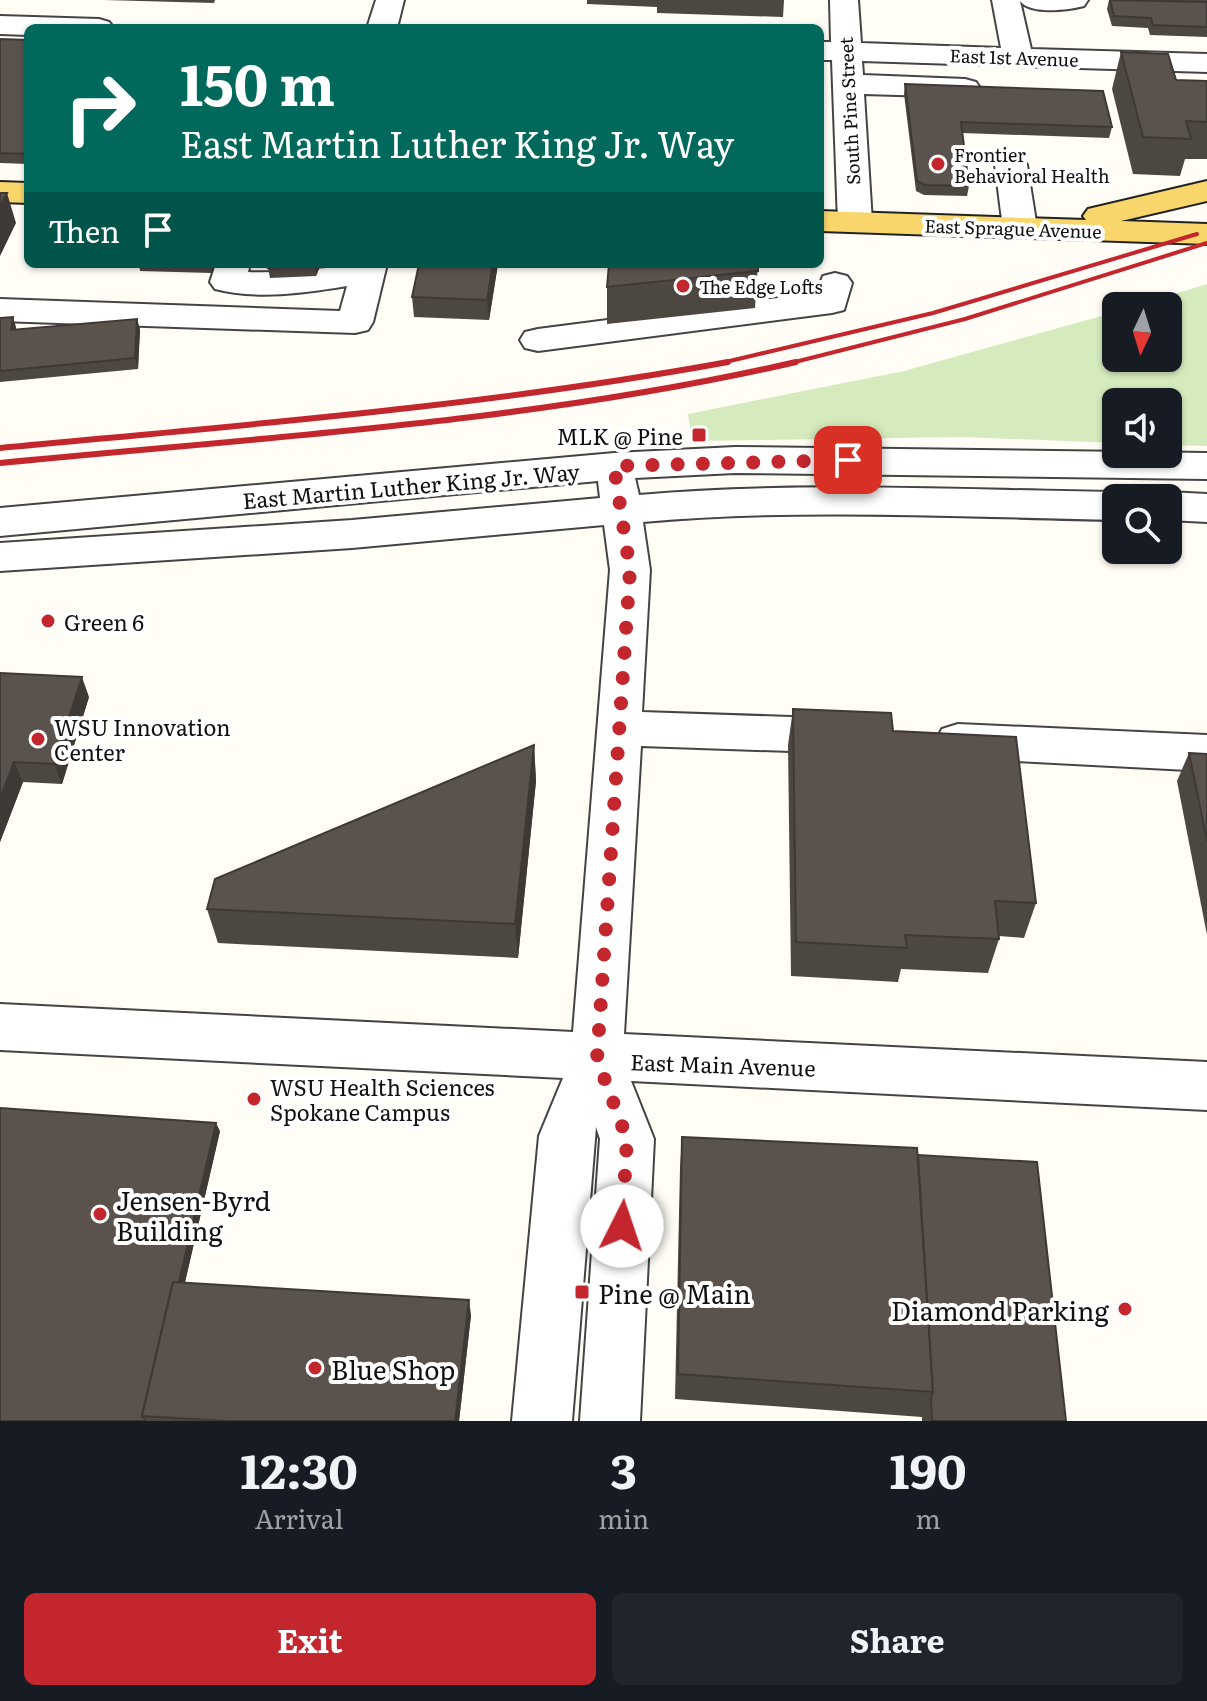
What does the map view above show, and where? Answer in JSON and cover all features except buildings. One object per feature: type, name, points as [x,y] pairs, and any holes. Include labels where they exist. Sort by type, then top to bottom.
[{"type":"main road","points":[[1031,229],[1207,191]]},
{"type":"main road","points":[[0,192],[24,193]]},
{"type":"main road","name":"East Sprague Avenue","points":[[824,221],[1207,234]]},
{"type":"street","points":[[383,24],[390,0]]},
{"type":"street","name":"South Pine Street","points":[[844,0],[832,51],[847,84],[855,222]]},
{"type":"street","points":[[1006,0],[1018,57]]},
{"type":"street","points":[[1034,0],[1074,0]]},
{"type":"street","points":[[0,25],[24,26]]},
{"type":"street","name":"East 1st Avenue","points":[[832,51],[1207,63]]},
{"type":"street","points":[[1062,58],[1067,92]]},
{"type":"street","points":[[847,84],[989,89]]},
{"type":"street","points":[[1011,165],[1031,229]]},
{"type":"street","points":[[0,310],[355,322],[369,268],[294,284],[227,282],[232,268]]},
{"type":"street","points":[[538,340],[832,302],[835,283]]},
{"type":"street","name":"East Martin Luther King Jr. Way","points":[[0,557],[352,534],[618,487],[735,460],[1207,466]]},
{"type":"street","points":[[542,1421],[566,1136],[597,1059],[630,570],[618,487]]},
{"type":"street","name":"East Martin Luther King Jr. Way","points":[[0,522],[618,487],[856,502],[1102,506]]},
{"type":"street","points":[[1182,507],[1207,508]]},
{"type":"street","points":[[619,728],[1207,753]]},
{"type":"street","name":"East Main Avenue","points":[[0,1027],[597,1059],[1207,1086]]},
{"type":"street","points":[[597,1059],[627,1139],[610,1421]]},
{"type":"green space","points":[[1207,284],[1207,446],[1182,445],[1182,388],[1102,388],[1102,442],[962,437],[692,441],[688,414],[904,371],[1102,316],[1102,372],[1182,372],[1181,292]]},
{"type":"railway","points":[[720,363],[933,313],[1197,234]]},
{"type":"railway","points":[[790,363],[965,319],[1207,243]]},
{"type":"railway","points":[[720,363],[728,362]]},
{"type":"railway","points":[[790,363],[796,362]]},
{"type":"railway","points":[[0,448],[456,402],[720,363]]},
{"type":"railway","points":[[0,463],[500,413],[599,399],[790,363]]},
{"type":"place","name":"Frontier Behavioral Health","points":[[938,164]]},
{"type":"place","name":"The Edge Lofts","points":[[683,286]]},
{"type":"place","name":"MLK @ Pine","points":[[699,435]]},
{"type":"place","name":"Green 6","points":[[48,621]]},
{"type":"place","name":"WSU Innovation Center","points":[[38,739]]},
{"type":"place","name":"WSU Health Sciences Spokane Campus","points":[[254,1099]]},
{"type":"place","name":"Jensen-Byrd Building","points":[[100,1214]]},
{"type":"place","name":"Pine @ Main","points":[[582,1292]]},
{"type":"place","name":"Diamond Parking","points":[[1125,1309]]},
{"type":"place","name":"Blue Shop","points":[[315,1368]]},
{"type":"route","points":[[622,1226],[627,1139],[597,1059],[630,570],[626,524],[614,466],[735,460],[848,460]]}]
